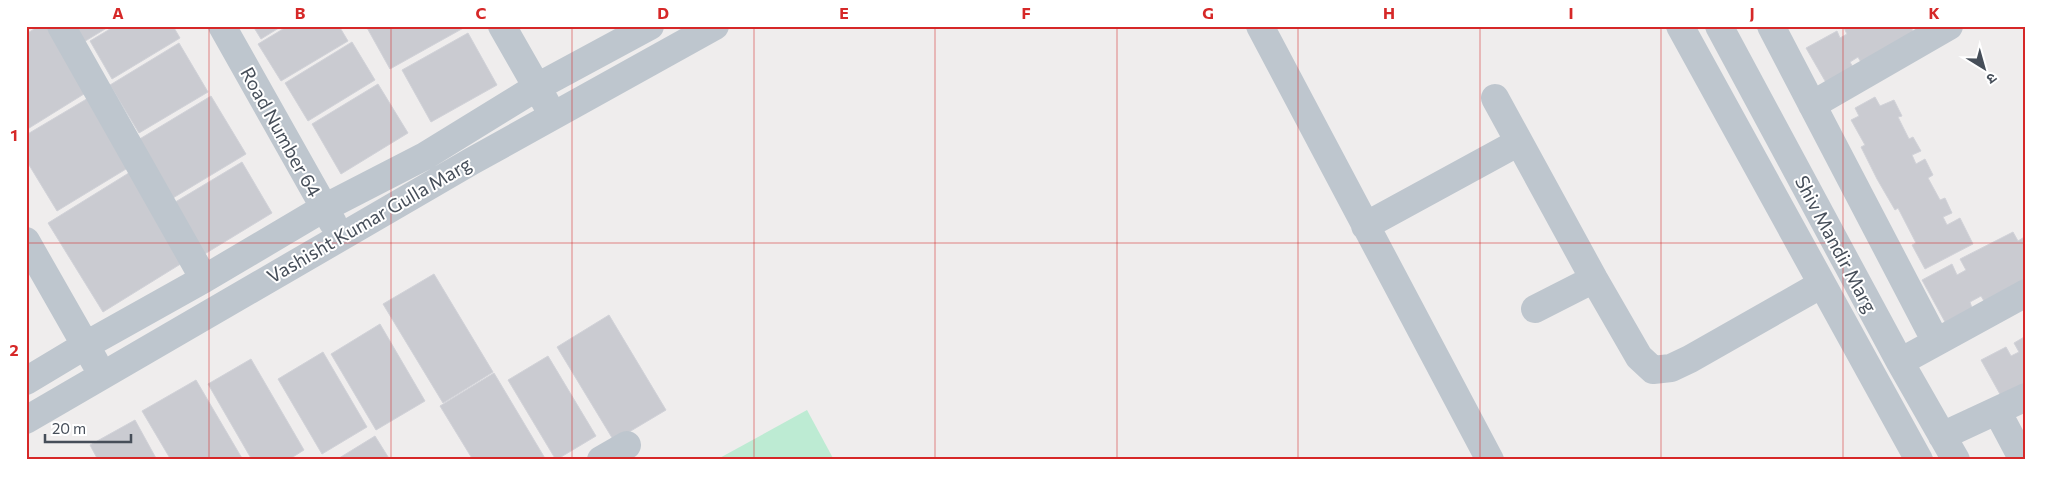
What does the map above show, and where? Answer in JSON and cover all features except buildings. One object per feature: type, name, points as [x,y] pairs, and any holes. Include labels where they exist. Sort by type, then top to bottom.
[{"type":"street","points":[[61,26],[204,279]]},
{"type":"street","name":"Road Number 64","points":[[222,26],[340,237]]},
{"type":"street","points":[[502,26],[553,116]]},
{"type":"street","name":"Vashisht Kumar Gulla Marg","points":[[26,381],[324,208],[424,156],[536,87],[650,26]]},
{"type":"street","name":"Vashisht Kumar Gulla Marg","points":[[26,420],[340,237],[715,26]]},
{"type":"street","points":[[1260,26],[1490,460]]},
{"type":"street","points":[[1680,26],[1918,460]]},
{"type":"street","name":"Shiv Mandir Marg","points":[[1719,26],[1949,453]]},
{"type":"street","points":[[1771,26],[1936,342]]},
{"type":"street","points":[[1812,105],[1949,26]]},
{"type":"street","points":[[1495,98],[1594,279],[1639,356],[1653,370],[1671,368],[1690,359],[1822,284]]},
{"type":"street","points":[[1365,226],[1519,142]]},
{"type":"street","points":[[26,242],[103,375]]},
{"type":"street","points":[[1536,309],[1594,279]]},
{"type":"street","points":[[1900,362],[2026,293]]},
{"type":"street","points":[[1949,453],[1998,411],[2026,397]]},
{"type":"street","points":[[1998,411],[2022,460]]},
{"type":"street","points":[[601,460],[627,445]]},
{"type":"green space","points":[[807,410],[834,460],[716,460]]}]
